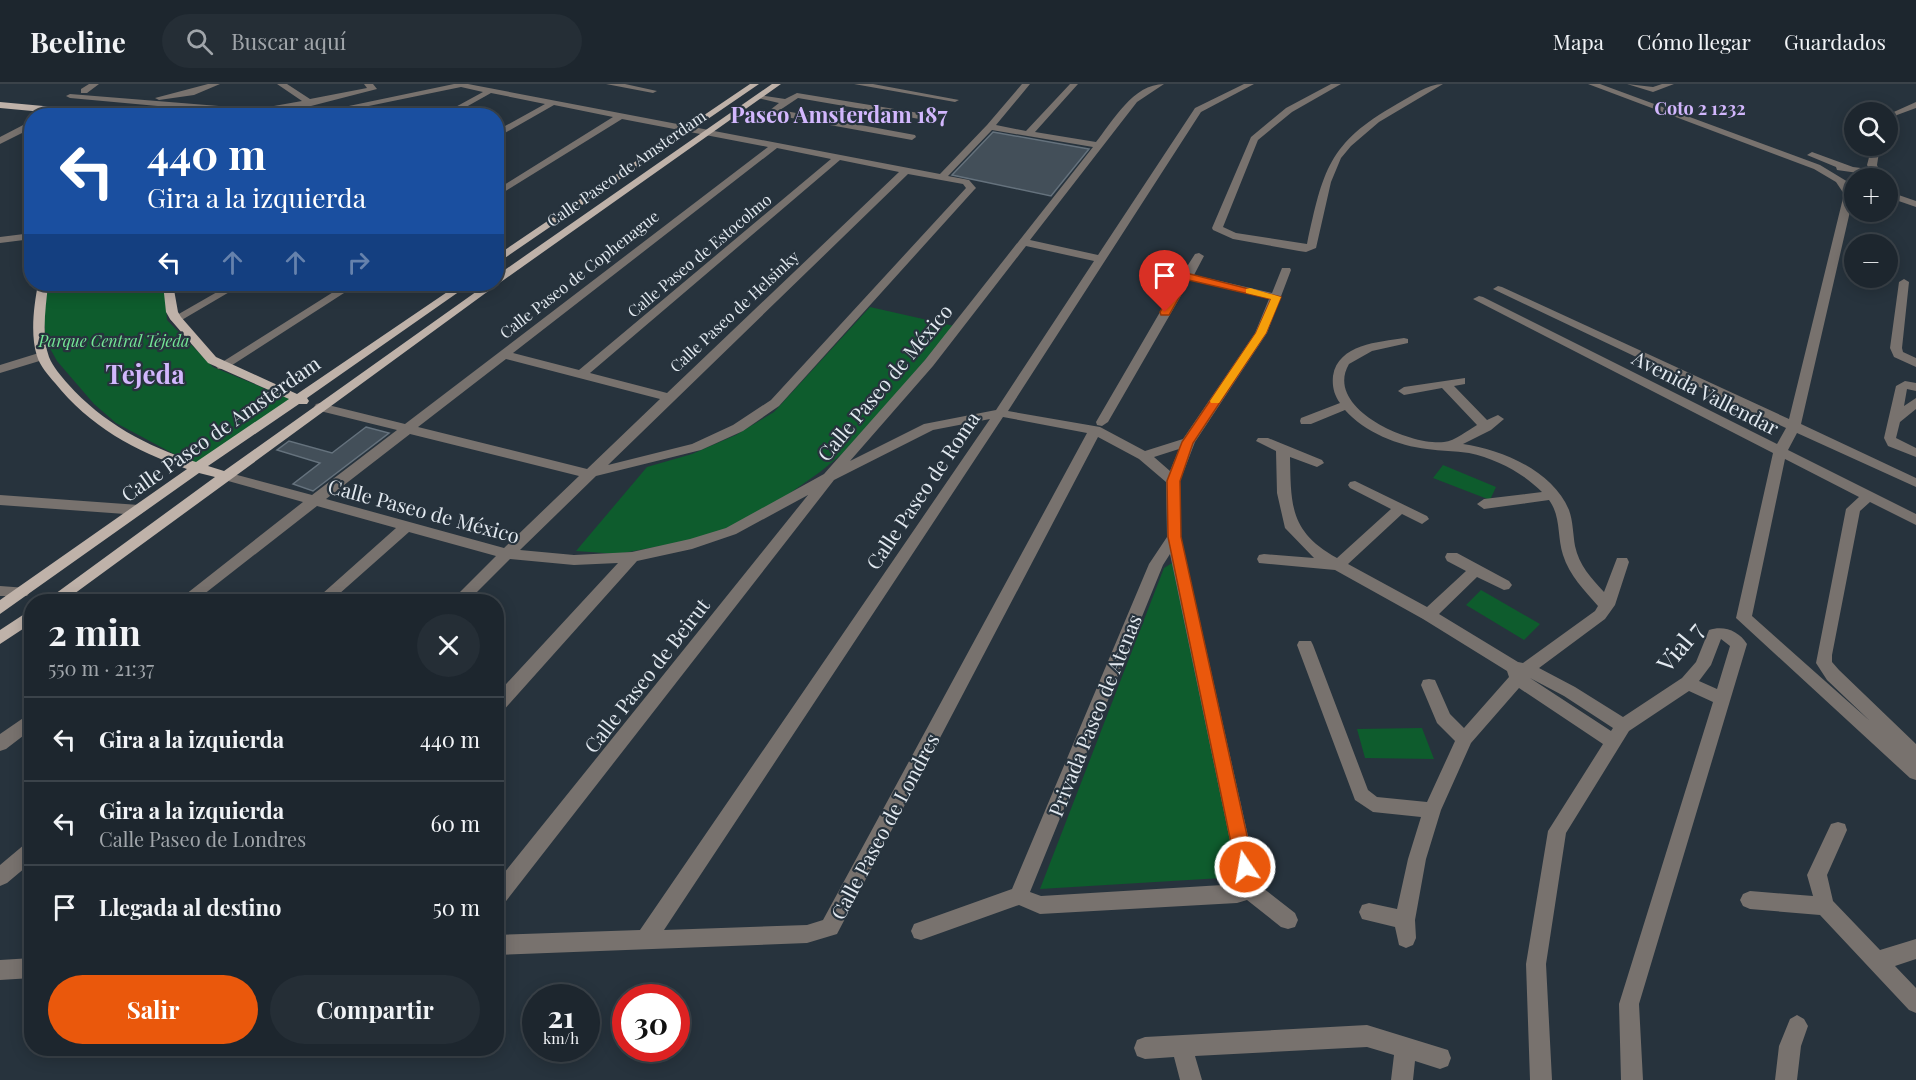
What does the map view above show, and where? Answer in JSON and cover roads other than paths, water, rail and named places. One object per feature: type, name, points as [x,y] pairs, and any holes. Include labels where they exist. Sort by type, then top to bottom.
[{"type":"main road","name":"Calle Paseo de Amsterdam","points":[[504,256],[755,84]]},
{"type":"main road","name":"Calle Paseo de Amsterdam","points":[[504,276],[777,84]]},
{"type":"main road","points":[[0,105],[30,108]]},
{"type":"main road","points":[[12,112],[25,107]]},
{"type":"main road","points":[[0,111],[24,113]]},
{"type":"main road","points":[[42,356],[40,312],[43,291]]},
{"type":"main road","points":[[169,291],[172,312],[176,319],[212,360],[297,399],[320,407]]},
{"type":"main road","name":"Calle Paseo de Amsterdam","points":[[0,608],[455,291]]},
{"type":"main road","name":"Calle Paseo de Amsterdam","points":[[62,594],[482,291]]},
{"type":"main road","name":"Calle Paseo de México","points":[[42,356],[77,402],[102,425],[149,450],[226,476]]},
{"type":"main road","points":[[0,638],[24,621]]},
{"type":"street","points":[[87,84],[70,96],[148,101],[191,93],[216,84]]},
{"type":"street","points":[[95,84],[83,93],[216,108]]},
{"type":"street","points":[[164,103],[196,96],[227,84]]},
{"type":"street","points":[[281,84],[311,103]]},
{"type":"street","points":[[610,84],[649,88]]},
{"type":"street","points":[[858,84],[955,100]]},
{"type":"street","points":[[941,178],[990,127],[1026,84]]},
{"type":"street","points":[[1029,133],[1074,84]]},
{"type":"street","name":"Calle Paseo de México","points":[[226,476],[506,554],[574,560],[632,557],[692,544],[731,531],[829,477],[929,363],[1134,100],[1161,84]]},
{"type":"street","name":"Calle Paseo de Roma","points":[[645,940],[1000,413],[1198,110],[1251,84]]},
{"type":"street","points":[[1337,84],[1289,110],[1254,139],[1217,228],[1233,236],[1306,249],[1312,246],[1330,172],[1342,150],[1364,129],[1439,84]]},
{"type":"street","points":[[1592,84],[1844,182]]},
{"type":"street","points":[[1613,84],[1849,168]]},
{"type":"street","points":[[1631,84],[1653,90],[1670,84]]},
{"type":"street","points":[[281,108],[311,103],[371,86]]},
{"type":"street","points":[[320,407],[588,474],[696,447],[738,428],[775,403],[971,188],[970,185],[941,178],[466,86],[352,108]]},
{"type":"street","points":[[458,108],[488,92]]},
{"type":"street","points":[[912,137],[775,112],[794,96],[802,95],[931,118]]},
{"type":"street","points":[[758,97],[785,102]]},
{"type":"street","points":[[504,130],[551,104]]},
{"type":"street","points":[[358,108],[370,105]]},
{"type":"street","points":[[365,108],[370,105]]},
{"type":"street","points":[[1898,112],[1916,105]]},
{"type":"street","points":[[504,189],[619,117]]},
{"type":"street","points":[[990,127],[1097,145]]},
{"type":"street","points":[[0,141],[24,128]]},
{"type":"street","name":"Calle Paseo de Cophenague","points":[[193,594],[774,146]]},
{"type":"street","name":"Calle Paseo de Estocolmo","points":[[582,374],[836,159]]},
{"type":"street","points":[[1844,168],[1835,169],[1836,178],[1849,194],[1794,425],[1780,452],[1744,618],[1916,773]]},
{"type":"street","name":"Calle Paseo de Helsinky","points":[[465,594],[667,397],[904,172]]},
{"type":"street","points":[[1898,188],[1916,194]]},
{"type":"street","points":[[1898,192],[1916,204]]},
{"type":"street","points":[[0,240],[24,238]]},
{"type":"street","points":[[1023,242],[1101,259]]},
{"type":"street","name":"Calle Paseo de Londres","points":[[504,945],[807,934],[830,927],[1099,426],[1199,256]]},
{"type":"street","points":[[1286,270],[1261,333],[1188,442],[1173,481],[1174,537],[1250,890],[1288,920]]},
{"type":"street","points":[[1186,276],[1276,297]]},
{"type":"street","points":[[1904,282],[1896,348],[1898,354],[1913,362]]},
{"type":"street","name":"Avenida Vallendar","points":[[1498,289],[1916,483]]},
{"type":"street","points":[[176,319],[226,291]]},
{"type":"street","points":[[222,366],[342,291]]},
{"type":"street","name":"Avenida Vallendar","points":[[1479,299],[1916,520]]},
{"type":"street","points":[[1404,342],[1359,351],[1343,362],[1337,388],[1346,405],[1358,416],[1393,435],[1423,445],[1474,450],[1513,465],[1535,477],[1562,511],[1572,560],[1584,580],[1607,605]]},
{"type":"street","points":[[1612,366],[1630,350]]},
{"type":"street","points":[[502,354],[667,397]]},
{"type":"street","points":[[0,369],[42,356]]},
{"type":"street","points":[[1404,392],[1461,381]]},
{"type":"street","points":[[1446,385],[1486,427]]},
{"type":"street","points":[[1916,387],[1902,386],[1890,438],[1893,442],[1916,453]]},
{"type":"street","points":[[1894,421],[1916,402]]},
{"type":"street","points":[[1306,421],[1346,405]]},
{"type":"street","points":[[829,477],[929,427],[1000,413],[1099,426],[1144,456],[1173,481]]},
{"type":"street","points":[[1448,447],[1498,419]]},
{"type":"street","points":[[1263,441],[1317,463]]},
{"type":"street","points":[[1144,456],[1188,442]]},
{"type":"street","points":[[1283,451],[1284,493],[1292,528],[1320,555],[1428,615],[1617,734]]},
{"type":"street","name":"Calle Paseo de Beirut","points":[[504,889],[829,477]]},
{"type":"street","points":[[1355,485],[1422,519]]},
{"type":"street","points":[[1484,504],[1551,495]]},
{"type":"street","points":[[1869,496],[1853,509],[1824,663],[1833,675],[1916,755]]},
{"type":"street","points":[[0,500],[139,510]]},
{"type":"street","points":[[1264,559],[1338,565],[1400,508]]},
{"type":"street","points":[[329,594],[407,526]]},
{"type":"street","name":"Privada Paseo de Atenas","points":[[1019,896],[1160,559],[1174,537]]},
{"type":"street","points":[[504,698],[632,557]]},
{"type":"street","points":[[1452,557],[1504,585]]},
{"type":"street","points":[[1160,559],[1180,562]]},
{"type":"street","points":[[1369,912],[1405,929],[1417,859],[1432,810],[1464,739],[1519,671],[1600,615],[1607,605],[1622,562]]},
{"type":"street","points":[[1428,615],[1476,570]]},
{"type":"street","points":[[0,591],[22,592]]},
{"type":"street","name":"Vial 7","points":[[1541,1080],[1536,964],[1557,831],[1617,734],[1688,683],[1703,665],[1715,634],[1723,633],[1739,644],[1629,1004],[1632,1080]]},
{"type":"street","points":[[1305,645],[1361,795],[1373,804],[1432,810]]},
{"type":"street","points":[[1688,683],[1723,699]]},
{"type":"street","points":[[1429,685],[1443,718],[1464,739]]},
{"type":"street","points":[[0,744],[24,725]]},
{"type":"street","points":[[1838,831],[1817,875],[1825,906],[1916,1004]]},
{"type":"street","points":[[0,877],[24,857]]},
{"type":"street","points":[[921,931],[1019,896],[1040,905],[1237,894],[1250,890]]},
{"type":"street","points":[[1750,900],[1825,906]]},
{"type":"street","points":[[1878,961],[1916,949]]},
{"type":"street","points":[[0,969],[24,968]]},
{"type":"street","points":[[1786,1080],[1790,1046],[1797,1026]]},
{"type":"street","points":[[1145,1048],[1367,1036],[1440,1058]]},
{"type":"street","points":[[1182,1047],[1191,1080]]},
{"type":"street","points":[[1402,1080],[1405,1048]]},
{"type":"district","name":"Coto 2 1232","points":[[1700,108]]},
{"type":"district","name":"Paseo Amsterdam 187","points":[[839,114]]},
{"type":"district","name":"Tejeda","points":[[145,373]]},
{"type":"park label","name":"Parque Central Tejeda","points":[[114,340]]}]
